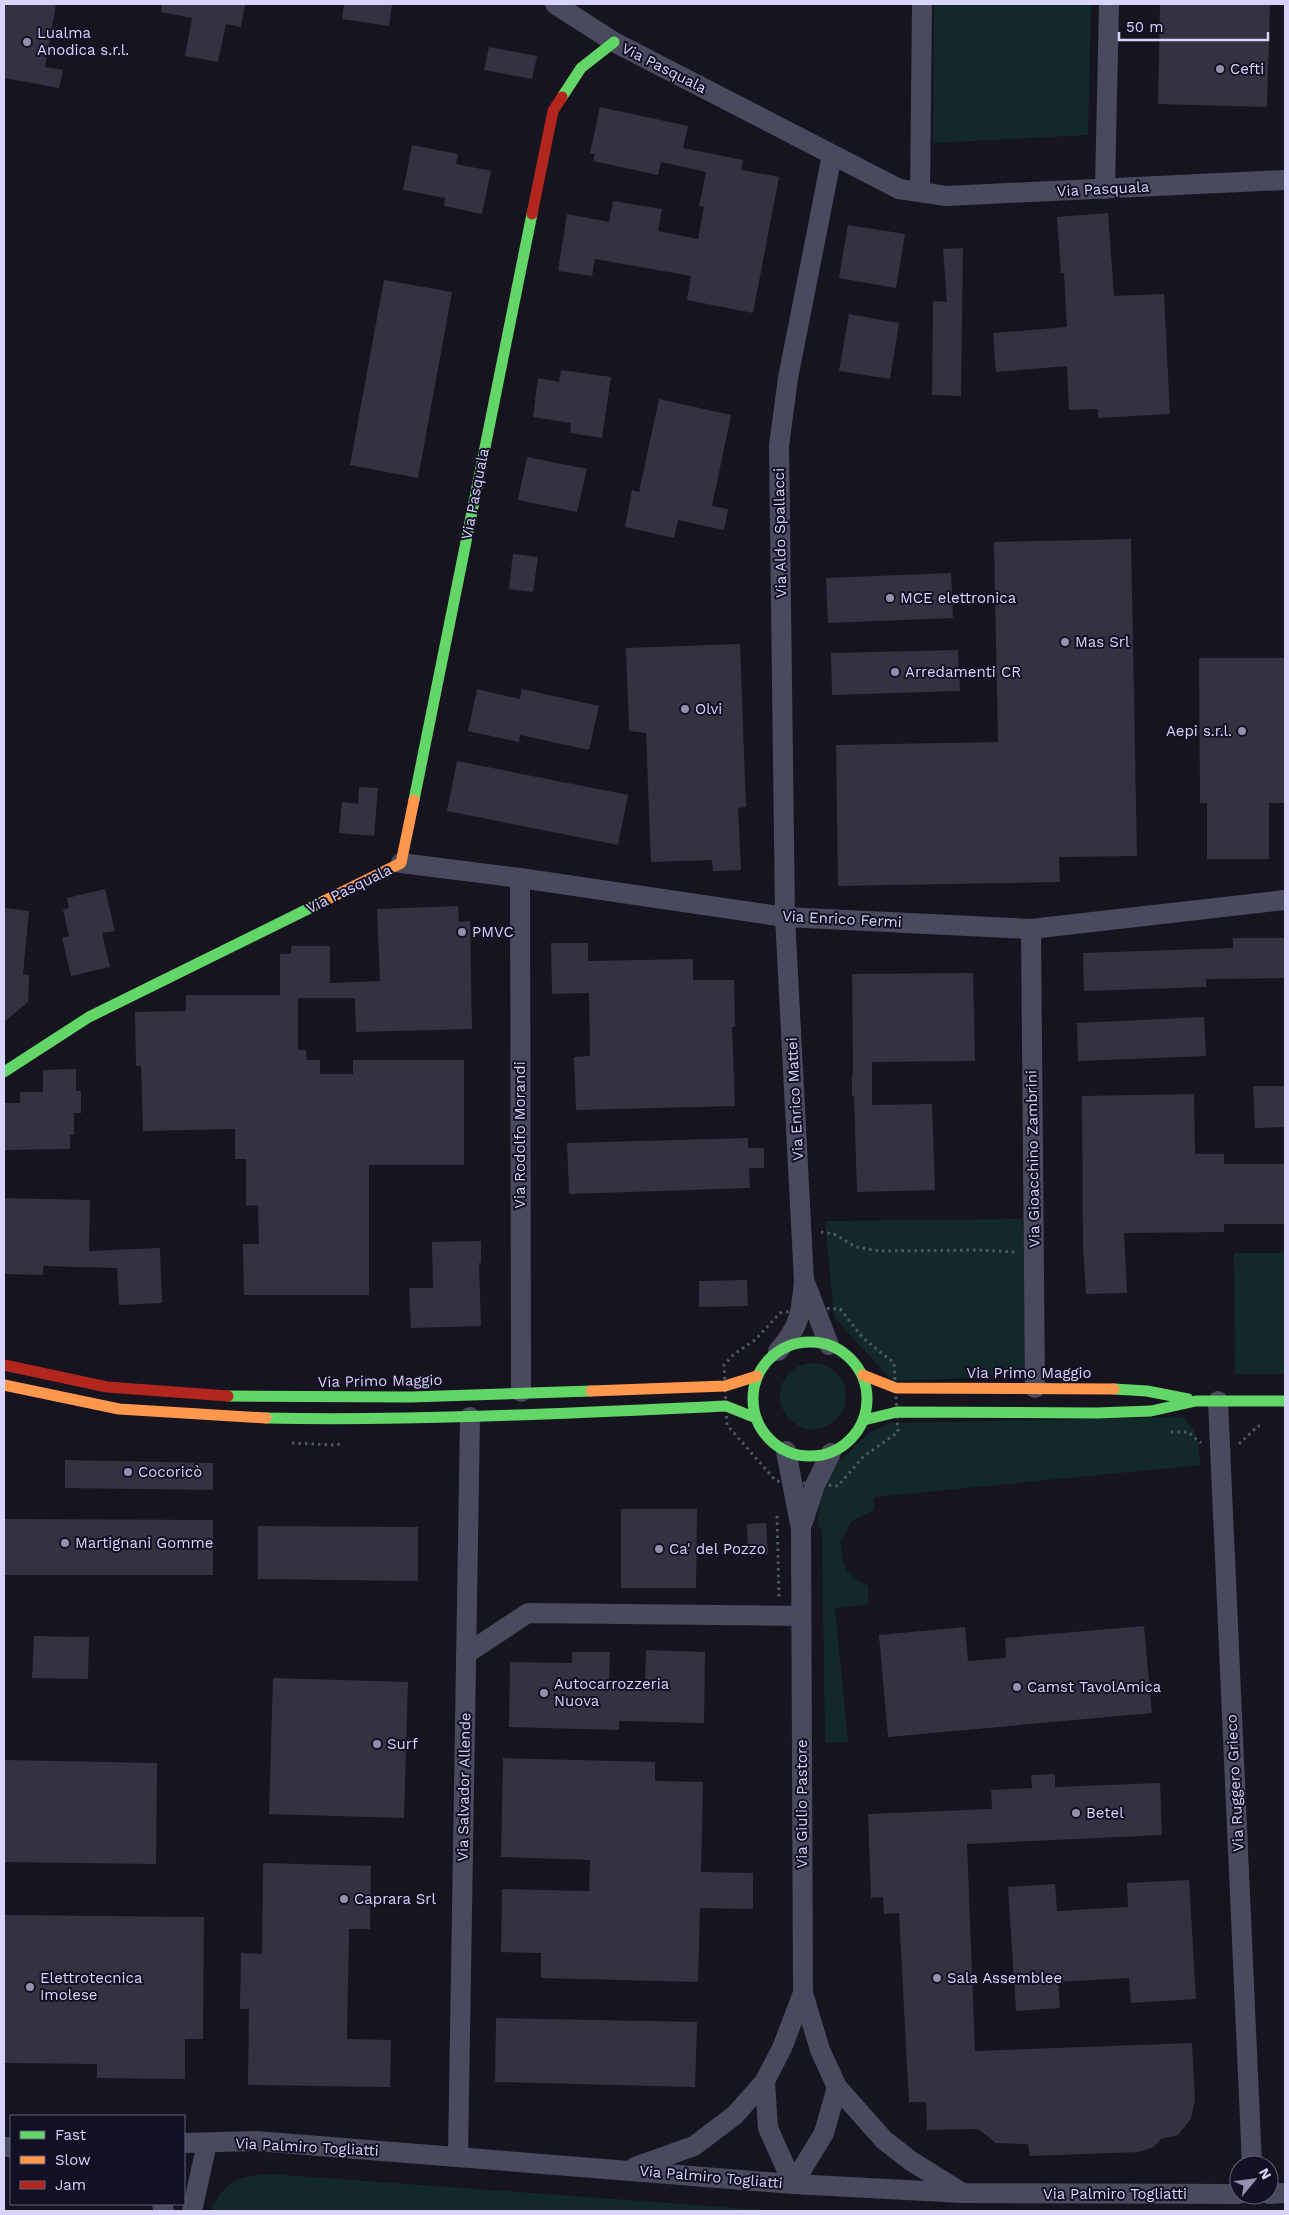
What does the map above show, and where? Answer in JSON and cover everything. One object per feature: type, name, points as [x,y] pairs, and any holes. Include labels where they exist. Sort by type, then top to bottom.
[{"type":"street","points":[[555,4],[614,42]]},
{"type":"street","points":[[920,192],[922,4]]},
{"type":"street","points":[[1105,189],[1109,4]]},
{"type":"street","name":"Via Pasquala","points":[[4,1072],[89,1017],[401,864],[553,111],[580,68],[614,42],[899,189],[946,196],[1285,180]]},
{"type":"street","name":"Via Aldo Spallacci","points":[[785,917],[779,446],[788,378],[832,155]]},
{"type":"street","name":"Via Enrico Fermi","points":[[401,864],[520,878],[785,917],[1031,929],[1285,900]]},
{"type":"street","name":"Via Rodolfo Morandi","points":[[520,878],[521,1392]]},
{"type":"street","name":"Via Enrico Mattei","points":[[785,917],[804,1281],[807,1309],[829,1344]]},
{"type":"street","name":"Via Gioacchino Zambrini","points":[[1031,929],[1035,1388]]},
{"type":"street","points":[[778,1351],[794,1344],[811,1341],[829,1344],[843,1351],[854,1362],[863,1375],[867,1389],[868,1405],[864,1420],[856,1434],[845,1445],[831,1453],[816,1456],[800,1456],[786,1451],[773,1443],[763,1432],[756,1418],[753,1390],[757,1376],[766,1362],[792,1336],[807,1309]]},
{"type":"street","name":"Via Primo Maggio","points":[[4,1365],[107,1387],[236,1397],[411,1397],[725,1386],[757,1376]]},
{"type":"street","name":"Via Primo Maggio","points":[[863,1375],[896,1388],[1035,1388],[1147,1391],[1196,1401]]},
{"type":"street","points":[[4,1385],[118,1409],[230,1417],[346,1419],[470,1417],[726,1406],[756,1418]]},
{"type":"street","name":"Via Ruggero Grieco","points":[[1218,1400],[1252,2155]]},
{"type":"street","name":"Via Primo Maggio","points":[[864,1420],[897,1412],[1142,1411],[1196,1401],[1285,1401]]},
{"type":"street","name":"Via Salvador Allende","points":[[458,2157],[470,1417]]},
{"type":"street","name":"Via Giulio Pastore","points":[[786,1451],[782,1485],[801,1529]]},
{"type":"street","name":"Via Giulio Pastore","points":[[831,1453],[815,1484],[801,1529],[802,1993],[820,2050],[837,2087],[884,2140],[911,2161],[963,2193]]},
{"type":"street","points":[[466,1654],[528,1613],[801,1616]]},
{"type":"street","name":"Via Giulio Pastore","points":[[625,2170],[694,2146],[735,2114],[765,2081],[782,2048],[802,1993]]},
{"type":"street","points":[[765,2081],[768,2128],[793,2184]]},
{"type":"street","points":[[793,2184],[824,2133],[837,2087]]},
{"type":"street","name":"Via Palmiro Togliatti","points":[[185,2143],[256,2141],[793,2184],[963,2193],[1229,2194]]},
{"type":"street","points":[[192,2211],[207,2143]]},
{"type":"path","points":[[802,1231],[834,1234],[856,1247],[880,1251],[978,1250],[1034,1253]]},
{"type":"path","points":[[807,1309],[840,1309],[864,1338],[894,1363],[898,1432],[863,1457],[838,1486],[815,1484],[782,1485],[727,1425],[725,1386],[724,1365],[734,1354],[755,1340],[780,1313],[807,1309]]},
{"type":"path","points":[[1220,1444],[1240,1444],[1258,1426],[1267,1426]]},
{"type":"path","points":[[777,1510],[780,1616]]},
{"type":"green space","points":[[934,4],[1091,4],[1088,135],[933,143]]},
{"type":"green space","points":[[1023,1219],[1026,1376],[892,1381],[834,1317],[825,1221]]},
{"type":"green space","points":[[1234,1253],[1285,1253],[1285,1374],[1235,1374]]},
{"type":"green space","points":[[813,1363],[826,1365],[836,1373],[844,1383],[846,1396],[844,1409],[836,1419],[826,1427],[813,1429],[800,1427],[790,1419],[782,1409],[780,1396],[782,1383],[790,1373],[800,1365]]},
{"type":"green space","points":[[1182,1417],[1188,1422],[1195,1433],[1201,1465],[874,1497],[874,1510],[852,1521],[840,1541],[844,1564],[849,1573],[868,1586],[868,1604],[835,1608],[848,1742],[825,1743],[822,1530],[817,1525],[819,1507],[828,1478],[839,1461],[870,1432],[891,1423]]},
{"type":"green space","points":[[269,2174],[778,2211],[210,2211],[221,2193],[232,2182],[247,2177]]},
{"type":"building","name":"Lualma Anodica s.r.l.","points":[[4,4],[56,4],[45,67],[63,70],[59,88],[4,78]]},
{"type":"building","points":[[162,4],[245,4],[241,27],[226,24],[218,62],[185,56],[192,18],[161,12]]},
{"type":"building","points":[[344,4],[392,4],[389,26],[342,19]]},
{"type":"building","points":[[1160,4],[1270,4],[1267,107],[1158,104]]},
{"type":"building","points":[[489,47],[537,56],[532,79],[484,70]]},
{"type":"building","points":[[600,107],[688,126],[683,148],[743,160],[741,170],[779,177],[753,313],[687,300],[691,276],[595,259],[592,276],[558,271],[567,214],[609,222],[613,201],[662,209],[658,231],[698,239],[704,207],[699,206],[706,172],[661,162],[658,175],[593,161],[595,154],[590,153]]},
{"type":"building","points":[[412,145],[458,154],[456,164],[491,171],[482,214],[444,206],[445,198],[403,190]]},
{"type":"building","points":[[1108,213],[1114,296],[1164,294],[1170,414],[1098,418],[1098,409],[1069,410],[1067,366],[996,372],[993,333],[1067,327],[1064,273],[1061,273],[1057,217]]},
{"type":"building","points":[[848,225],[905,234],[896,288],[839,278]]},
{"type":"building","points":[[963,248],[961,396],[932,395],[933,301],[947,302],[943,249]]},
{"type":"building","points":[[384,280],[452,292],[418,478],[350,465]]},
{"type":"building","points":[[849,314],[899,323],[890,379],[839,371]]},
{"type":"building","points":[[561,370],[611,377],[602,438],[570,433],[571,423],[533,417],[538,378],[559,382]]},
{"type":"building","points":[[659,399],[731,415],[712,506],[728,509],[724,530],[678,520],[674,538],[625,527],[632,490],[639,492]]},
{"type":"building","points":[[527,457],[587,469],[577,512],[518,500]]},
{"type":"building","name":"Mas Srl","points":[[1131,539],[1137,856],[1059,857],[1060,882],[838,886],[836,745],[998,742],[994,542]]},
{"type":"building","points":[[513,554],[538,557],[533,592],[509,589]]},
{"type":"building","name":"MCE elettronica","points":[[951,573],[953,618],[828,623],[826,578]]},
{"type":"building","name":"Olvi","points":[[740,644],[746,807],[738,808],[741,870],[713,871],[712,860],[651,862],[646,733],[629,731],[626,648]]},
{"type":"building","name":"Arredamenti CR","points":[[958,650],[960,691],[832,695],[831,653]]},
{"type":"building","name":"Aepi s.r.l.","points":[[1199,658],[1285,658],[1285,803],[1269,803],[1269,859],[1207,859],[1207,803],[1200,803]]},
{"type":"building","points":[[477,689],[520,699],[522,689],[599,706],[589,750],[520,735],[519,742],[468,731]]},
{"type":"building","points":[[457,761],[628,795],[618,845],[447,811]]},
{"type":"building","points":[[359,787],[378,788],[374,836],[339,833],[342,802],[358,804]]},
{"type":"building","points":[[105,889],[115,931],[102,933],[110,967],[71,976],[62,938],[69,936],[63,909],[69,908],[67,898]]},
{"type":"building","points":[[458,906],[459,922],[470,921],[472,1029],[356,1032],[355,998],[298,998],[298,1050],[306,1050],[307,1060],[320,1060],[320,1074],[353,1074],[353,1060],[464,1060],[464,1165],[369,1165],[369,1295],[244,1295],[243,1244],[259,1244],[258,1205],[246,1206],[246,1159],[235,1159],[235,1129],[143,1131],[141,1066],[136,1066],[135,1012],[186,1011],[186,995],[280,995],[280,954],[291,954],[291,946],[330,946],[330,983],[380,981],[377,909]]},
{"type":"building","points":[[4,908],[29,911],[23,974],[29,975],[28,1002],[4,1022]]},
{"type":"building","points":[[1233,938],[1285,938],[1285,978],[1206,979],[1206,987],[1084,991],[1083,953],[1233,948]]},
{"type":"building","points":[[551,943],[588,943],[588,961],[693,959],[693,980],[734,980],[735,1027],[732,1027],[735,1106],[576,1110],[574,1057],[590,1056],[589,993],[552,994]]},
{"type":"building","points":[[973,973],[975,1061],[872,1062],[872,1105],[932,1104],[935,1190],[857,1192],[854,1096],[852,1096],[852,974]]},
{"type":"building","points":[[1204,1017],[1206,1056],[1078,1061],[1077,1023]]},
{"type":"building","points":[[76,1069],[76,1091],[81,1091],[81,1113],[74,1113],[74,1135],[70,1135],[70,1149],[4,1150],[4,1103],[20,1103],[20,1092],[43,1092],[43,1070]]},
{"type":"building","points":[[1253,1086],[1285,1086],[1285,1127],[1255,1128]]},
{"type":"building","points":[[1194,1094],[1195,1154],[1224,1154],[1224,1164],[1285,1164],[1285,1224],[1224,1224],[1224,1232],[1124,1233],[1127,1293],[1086,1294],[1083,1246],[1082,1096]]},
{"type":"building","points":[[748,1138],[748,1148],[764,1148],[764,1168],[749,1168],[750,1188],[569,1194],[567,1143]]},
{"type":"building","points":[[4,1198],[90,1200],[89,1251],[160,1248],[162,1303],[119,1305],[117,1268],[43,1266],[43,1275],[4,1274]]},
{"type":"building","points":[[481,1241],[481,1263],[479,1263],[481,1326],[411,1328],[409,1288],[433,1288],[432,1242]]},
{"type":"building","points":[[747,1280],[748,1306],[699,1307],[699,1281]]},
{"type":"building","points":[[65,1460],[213,1463],[213,1490],[65,1488]]},
{"type":"building","name":"Ca' del Pozzo","points":[[621,1509],[697,1509],[696,1588],[621,1588]]},
{"type":"building","points":[[4,1519],[213,1520],[213,1575],[4,1575]]},
{"type":"building","points":[[766,1523],[768,1554],[748,1555],[747,1524]]},
{"type":"building","points":[[258,1526],[418,1527],[418,1581],[258,1579]]},
{"type":"building","name":"Camst TavolAmica","points":[[1144,1626],[1152,1713],[888,1737],[879,1635],[965,1627],[968,1661],[1006,1658],[1005,1638]]},
{"type":"building","points":[[34,1636],[89,1637],[88,1679],[32,1678]]},
{"type":"building","points":[[646,1650],[705,1652],[704,1723],[619,1721],[619,1730],[509,1727],[510,1662],[572,1663],[572,1652],[610,1652],[609,1686],[645,1686]]},
{"type":"building","points":[[273,1678],[408,1682],[404,1818],[269,1814]]},
{"type":"building","points":[[503,1758],[655,1762],[655,1781],[703,1782],[701,1872],[753,1873],[753,1909],[700,1908],[698,1982],[541,1978],[541,1953],[501,1952],[502,1889],[589,1891],[590,1860],[501,1857]]},
{"type":"building","points":[[4,1760],[157,1763],[156,1864],[4,1862]]},
{"type":"building","name":"Sala Assemblee","points":[[1055,1774],[1055,1787],[1160,1783],[1162,1835],[967,1844],[975,2051],[1192,2043],[1195,2100],[1191,2119],[1178,2135],[1161,2139],[1154,2147],[1139,2152],[1030,2156],[1028,2144],[996,2143],[978,2129],[927,2130],[926,2102],[909,2102],[899,1913],[884,1914],[883,1897],[871,1898],[868,1814],[992,1809],[991,1790],[1032,1788],[1031,1775]]},
{"type":"building","points":[[263,1863],[371,1866],[370,1929],[349,1929],[347,2039],[391,2040],[390,2087],[248,2085],[249,2009],[240,2009],[241,1953],[262,1954]]},
{"type":"building","points":[[1189,1880],[1196,1999],[1131,2003],[1129,1978],[1058,1982],[1060,2008],[1016,2011],[1008,1887],[1055,1884],[1057,1911],[1128,1907],[1127,1883]]},
{"type":"building","points":[[4,1915],[204,1917],[203,2039],[185,2039],[185,2079],[97,2078],[97,2064],[4,2063]]},
{"type":"building","points":[[496,2018],[697,2022],[695,2087],[495,2082]]},
{"type":"traffic: fast","points":[[562,97],[581,68],[614,42]]},
{"type":"traffic: fast","points":[[414,800],[532,214]]},
{"type":"traffic: fast","points":[[4,1072],[89,1017],[324,901]]},
{"type":"traffic: fast","points":[[810,1342],[832,1346],[842,1351],[858,1367],[863,1377],[867,1399],[863,1421],[858,1431],[842,1447],[832,1452],[810,1456],[788,1452],[778,1447],[762,1431],[757,1421],[753,1399],[757,1377],[762,1367],[778,1351],[788,1346],[810,1342]]},
{"type":"traffic: fast","points":[[1114,1389],[1147,1391],[1188,1399]]},
{"type":"traffic: fast","points":[[228,1396],[411,1397],[591,1391]]},
{"type":"traffic: fast","points":[[864,1420],[897,1412],[1097,1413],[1151,1411],[1196,1401],[1285,1401]]},
{"type":"traffic: fast","points":[[266,1418],[323,1419],[554,1414],[726,1406],[756,1418]]},
{"type":"traffic: slow","points":[[324,901],[401,863],[414,800]]},
{"type":"traffic: slow","points":[[863,1375],[896,1388],[1114,1389]]},
{"type":"traffic: slow","points":[[591,1391],[725,1386],[757,1376]]},
{"type":"traffic: slow","points":[[4,1385],[119,1409],[266,1418]]},
{"type":"traffic: jam","points":[[532,214],[553,111],[562,97]]},
{"type":"traffic: jam","points":[[4,1365],[107,1387],[228,1396]]},
{"type":"place","name":"Lualma Anodica s.r.l.","points":[[27,42]]},
{"type":"place","name":"Cefti","points":[[1220,69]]},
{"type":"place","name":"MCE elettronica","points":[[890,598]]},
{"type":"place","name":"Mas Srl","points":[[1065,642]]},
{"type":"place","name":"Arredamenti CR","points":[[895,672]]},
{"type":"place","name":"Olvi","points":[[685,709]]},
{"type":"place","name":"Aepi s.r.l.","points":[[1242,731]]},
{"type":"place","name":"PMVC","points":[[462,932]]},
{"type":"place","name":"Cocoricò","points":[[128,1472]]},
{"type":"place","name":"Martignani Gomme","points":[[65,1543]]},
{"type":"place","name":"Ca' del Pozzo","points":[[659,1549]]},
{"type":"place","name":"Camst TavolAmica","points":[[1017,1687]]},
{"type":"place","name":"Autocarrozzeria Nuova","points":[[544,1693]]},
{"type":"place","name":"Surf","points":[[377,1744]]},
{"type":"place","name":"Betel","points":[[1076,1813]]},
{"type":"place","name":"Caprara Srl","points":[[344,1899]]},
{"type":"place","name":"Sala Assemblee","points":[[937,1978]]},
{"type":"place","name":"Elettrotecnica Imolese","points":[[30,1987]]}]
